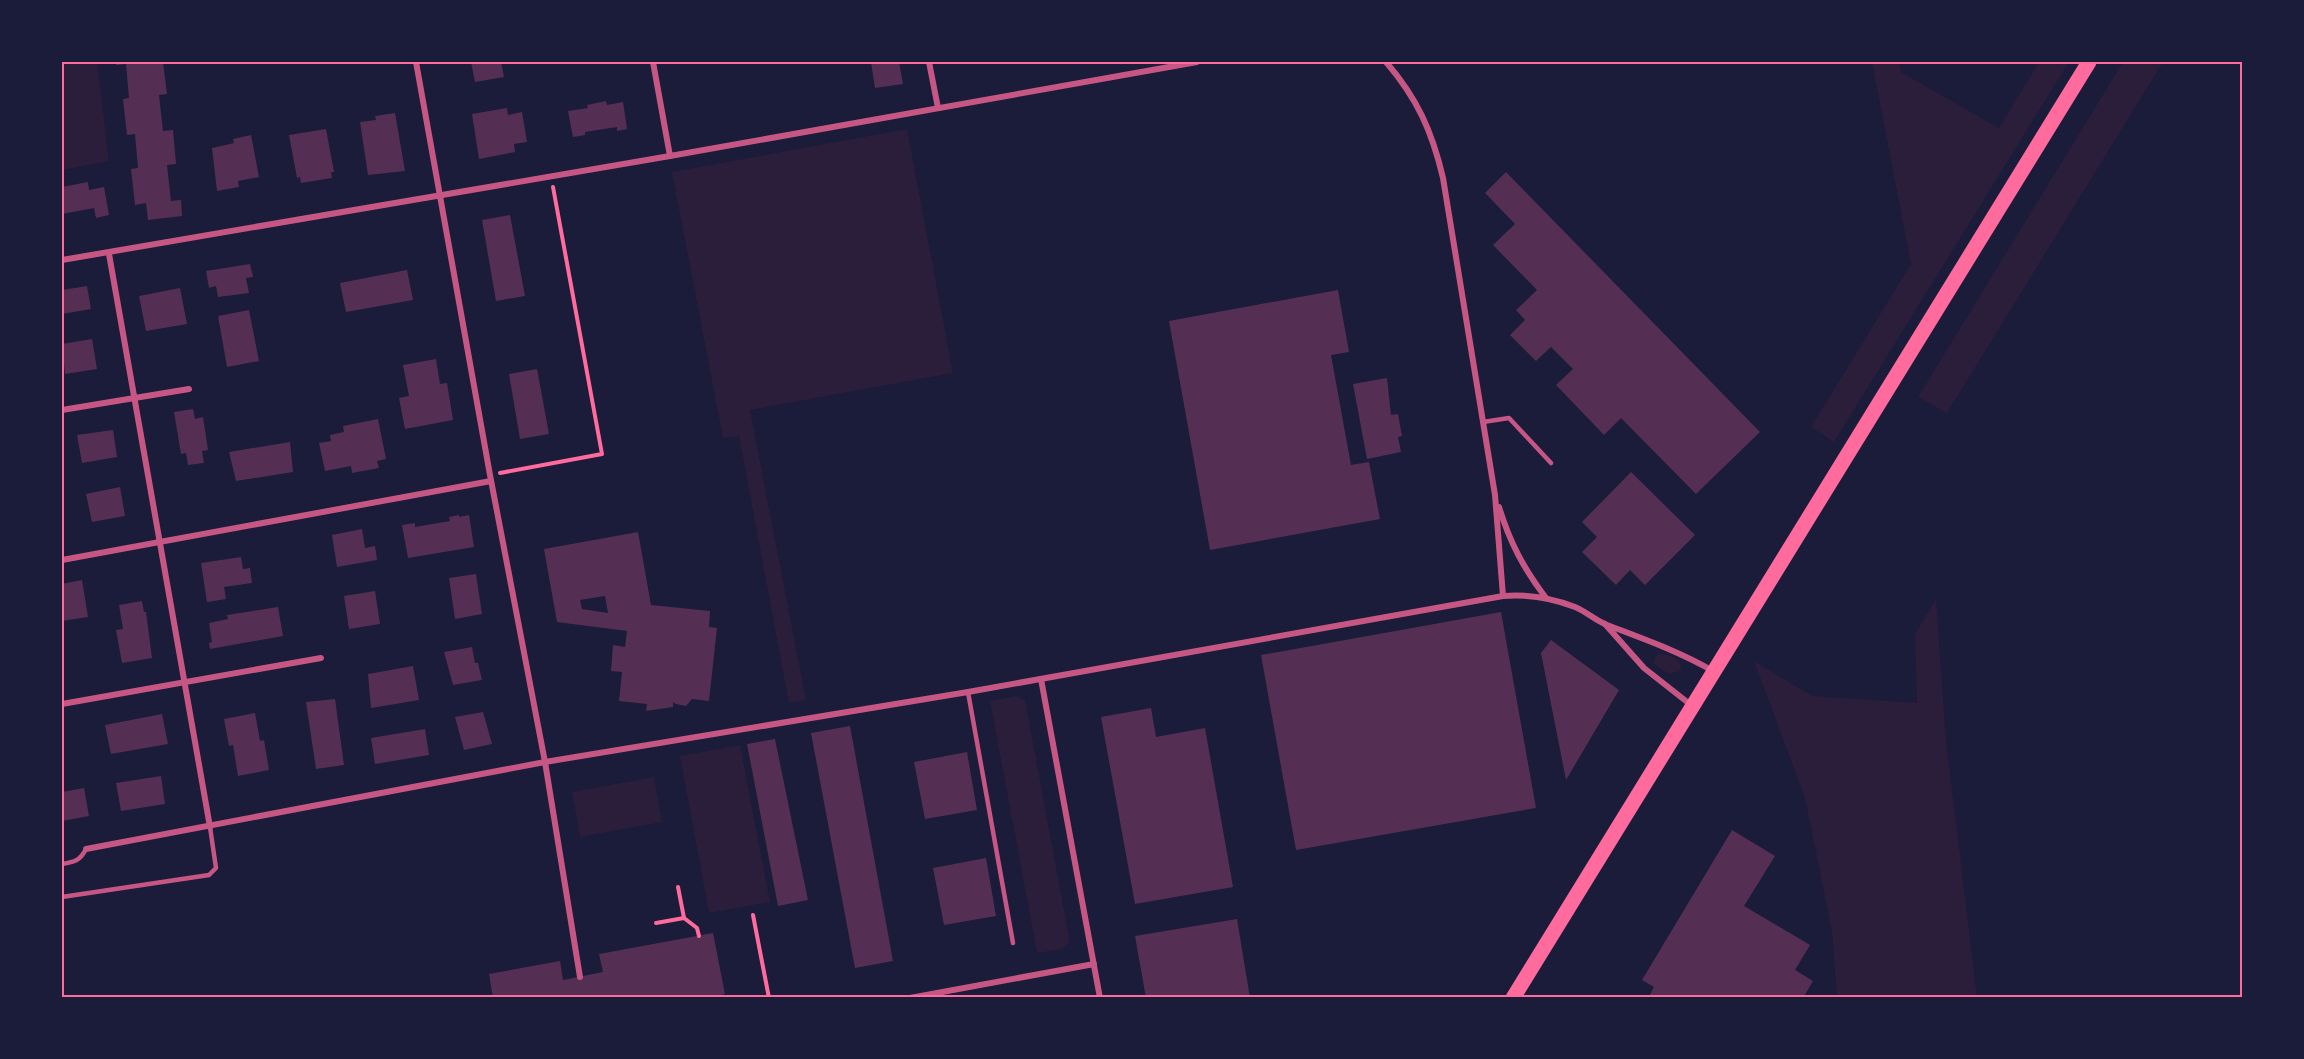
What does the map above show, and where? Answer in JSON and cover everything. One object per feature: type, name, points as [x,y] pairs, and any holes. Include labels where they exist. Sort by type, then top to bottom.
[{"type":"main road","points":[[1513,998],[1691,705],[2089,62]]},
{"type":"street","points":[[416,62],[490,478],[545,762],[580,977]]},
{"type":"street","points":[[653,62],[670,156]]},
{"type":"street","points":[[929,62],[938,108]]},
{"type":"street","points":[[62,261],[1197,62]]},
{"type":"street","points":[[1386,62],[1406,86],[1424,117],[1437,152],[1495,495],[1503,596]]},
{"type":"street","points":[[110,254],[158,542],[210,828]]},
{"type":"street","points":[[62,410],[189,388]]},
{"type":"street","points":[[62,560],[490,478]]},
{"type":"street","points":[[1495,495],[1512,543],[1526,572],[1546,598]]},
{"type":"street","points":[[86,849],[210,828],[545,762],[968,692],[1503,596],[1523,595],[1546,598],[1576,608],[1604,624],[1655,642],[1713,671]]},
{"type":"street","points":[[1604,624],[1644,668],[1691,705]]},
{"type":"street","points":[[62,704],[321,658]]},
{"type":"street","points":[[1041,679],[1100,998]]},
{"type":"street","points":[[910,998],[1094,964]]},
{"type":"lane","points":[[1483,422],[1509,418],[1551,463]]},
{"type":"lane","points":[[968,692],[1013,943]]},
{"type":"lane","points":[[62,897],[209,875],[216,868],[210,828]]},
{"type":"lane","points":[[62,864],[82,858],[86,849]]},
{"type":"path","points":[[490,478],[602,454],[551,176]]},
{"type":"path","points":[[678,887],[684,918],[697,928],[699,936]]},
{"type":"path","points":[[753,915],[769,998]]},
{"type":"path","points":[[656,923],[684,918]]},
{"type":"shaded area","points":[[62,62],[97,62],[109,161],[62,170]]},
{"type":"shaded area","points":[[1872,62],[1899,62],[1901,72],[1999,128],[2039,62],[2069,62],[1834,442],[1811,427],[1911,264]]},
{"type":"shaded area","points":[[2123,62],[2163,62],[1947,413],[1918,397]]},
{"type":"shaded area","points":[[907,129],[953,373],[750,410],[806,700],[789,703],[739,436],[723,438],[672,172]]},
{"type":"shaded area","points":[[1936,599],[1946,740],[1977,997],[1837,997],[1832,932],[1805,798],[1754,661],[1812,696],[1917,703],[1915,634]]},
{"type":"shaded area","points":[[1659,654],[1669,655],[1676,660],[1681,665],[1680,671],[1669,674],[1654,664],[1655,657]]},
{"type":"shaded area","points":[[1016,696],[1025,700],[1069,937],[1069,942],[1062,949],[1037,953],[990,701]]},
{"type":"shaded area","points":[[740,745],[770,902],[709,913],[680,756]]},
{"type":"shaded area","points":[[654,777],[662,822],[580,837],[572,792]]},
{"type":"building","points":[[116,62],[163,62],[167,94],[159,95],[163,131],[173,130],[176,164],[167,165],[171,201],[181,200],[182,216],[148,220],[146,203],[135,205],[131,169],[138,168],[135,134],[127,135],[123,99],[129,98],[126,64],[116,65]]},
{"type":"building","points":[[471,62],[501,62],[504,77],[475,82]]},
{"type":"building","points":[[871,62],[899,62],[903,84],[875,88]]},
{"type":"building","points":[[606,101],[607,105],[623,102],[627,129],[617,131],[617,127],[585,132],[585,135],[573,137],[568,111],[588,108],[587,105]]},
{"type":"building","points":[[507,108],[508,115],[522,112],[527,142],[514,144],[515,152],[479,159],[472,114]]},
{"type":"building","points":[[395,113],[405,171],[368,175],[360,122],[376,120],[375,116]]},
{"type":"building","points":[[326,129],[334,172],[331,172],[332,178],[301,183],[300,177],[297,178],[289,135]]},
{"type":"building","points":[[251,135],[259,177],[238,181],[239,187],[217,191],[212,148],[234,143],[233,139]]},
{"type":"building","points":[[1506,172],[1760,432],[1696,494],[1621,418],[1604,435],[1556,385],[1573,369],[1551,347],[1536,361],[1510,335],[1525,320],[1516,310],[1537,290],[1493,245],[1515,224],[1485,193]]},
{"type":"building","points":[[88,182],[89,190],[104,187],[109,215],[96,218],[94,208],[62,214],[62,187]]},
{"type":"building","points":[[510,215],[525,296],[496,301],[482,220]]},
{"type":"building","points":[[250,264],[253,277],[246,278],[249,293],[218,297],[216,286],[209,288],[206,271]]},
{"type":"building","points":[[407,270],[413,300],[346,312],[340,283]]},
{"type":"building","points":[[87,286],[91,309],[62,314],[62,290]]},
{"type":"building","points":[[180,288],[187,324],[146,331],[139,296]]},
{"type":"building","points":[[1338,290],[1349,352],[1331,355],[1351,465],[1369,462],[1380,519],[1210,550],[1169,321]]},
{"type":"building","points":[[249,310],[259,361],[227,367],[218,316]]},
{"type":"building","points":[[92,339],[97,369],[65,374],[62,344]]},
{"type":"building","points":[[436,359],[440,384],[447,383],[453,420],[405,429],[399,398],[409,396],[403,365]]},
{"type":"building","points":[[537,369],[549,434],[520,439],[509,374]]},
{"type":"building","points":[[1387,378],[1391,415],[1398,414],[1402,436],[1398,437],[1401,452],[1367,459],[1353,384]]},
{"type":"building","points":[[193,409],[195,419],[203,417],[208,450],[202,451],[204,463],[188,465],[186,453],[181,454],[174,412]]},
{"type":"building","points":[[378,419],[386,459],[377,461],[379,468],[352,473],[351,466],[325,471],[319,443],[331,441],[330,435],[344,432],[343,426]]},
{"type":"building","points":[[113,430],[117,457],[82,463],[77,435]]},
{"type":"building","points":[[290,442],[293,472],[236,481],[229,452]]},
{"type":"building","points":[[1631,472],[1695,535],[1645,585],[1630,570],[1616,585],[1582,552],[1597,537],[1582,522]]},
{"type":"building","points":[[120,487],[125,516],[92,522],[86,494]]},
{"type":"building","points":[[459,515],[459,517],[469,515],[474,547],[408,558],[402,525],[415,523],[415,527],[450,521],[449,517]]},
{"type":"building","points":[[362,529],[365,548],[375,546],[377,560],[337,567],[332,535]]},
{"type":"building","points":[[638,532],[651,605],[710,611],[709,627],[717,628],[709,701],[692,699],[686,706],[673,702],[673,707],[646,711],[647,704],[619,701],[622,672],[611,671],[613,645],[625,647],[627,631],[557,622],[544,549]],"holes":[[[605,596],[608,613],[582,609],[580,600]]]},
{"type":"building","points":[[241,557],[243,569],[250,568],[252,583],[224,587],[226,599],[207,602],[201,563]]},
{"type":"building","points":[[476,574],[482,614],[455,619],[449,578]]},
{"type":"building","points":[[82,580],[88,617],[62,621],[62,584]]},
{"type":"building","points":[[375,591],[380,624],[349,629],[344,596]]},
{"type":"building","points":[[142,601],[144,612],[146,612],[152,658],[122,663],[116,630],[123,629],[119,605]]},
{"type":"building","points":[[278,607],[283,636],[210,649],[209,643],[212,642],[209,623],[228,619],[227,615]]},
{"type":"building","points":[[1501,612],[1536,808],[1296,850],[1261,655]]},
{"type":"building","points":[[1551,640],[1619,690],[1566,780],[1541,653]]},
{"type":"building","points":[[472,647],[482,680],[453,685],[444,652]]},
{"type":"building","points":[[413,666],[419,700],[371,708],[368,674]]},
{"type":"building","points":[[335,699],[344,765],[316,769],[306,702]]},
{"type":"building","points":[[1151,708],[1156,737],[1205,728],[1233,887],[1135,904],[1101,717]]},
{"type":"building","points":[[483,712],[492,744],[464,750],[455,717]]},
{"type":"building","points":[[255,713],[260,741],[264,740],[269,770],[238,776],[233,745],[229,746],[224,719]]},
{"type":"building","points":[[162,714],[168,744],[111,754],[105,725]]},
{"type":"building","points":[[850,726],[893,961],[855,968],[811,733]]},
{"type":"building","points":[[425,729],[429,755],[375,764],[371,738]]},
{"type":"building","points":[[775,739],[808,900],[778,906],[747,744]]},
{"type":"building","points":[[967,752],[977,810],[925,819],[914,762]]},
{"type":"building","points":[[161,776],[165,804],[121,811],[116,783]]},
{"type":"building","points":[[84,788],[89,816],[62,821],[62,792]]},
{"type":"building","points":[[1732,830],[1775,856],[1744,906],[1810,945],[1795,970],[1813,981],[1803,998],[1648,998],[1654,987],[1642,980]]},
{"type":"building","points":[[986,858],[996,916],[944,925],[933,868]]},
{"type":"building","points":[[1237,919],[1250,998],[1146,998],[1135,936]]},
{"type":"building","points":[[713,933],[725,994],[709,998],[608,998],[607,995],[592,998],[493,998],[489,974],[560,961],[563,980],[603,972],[599,954]]}]
